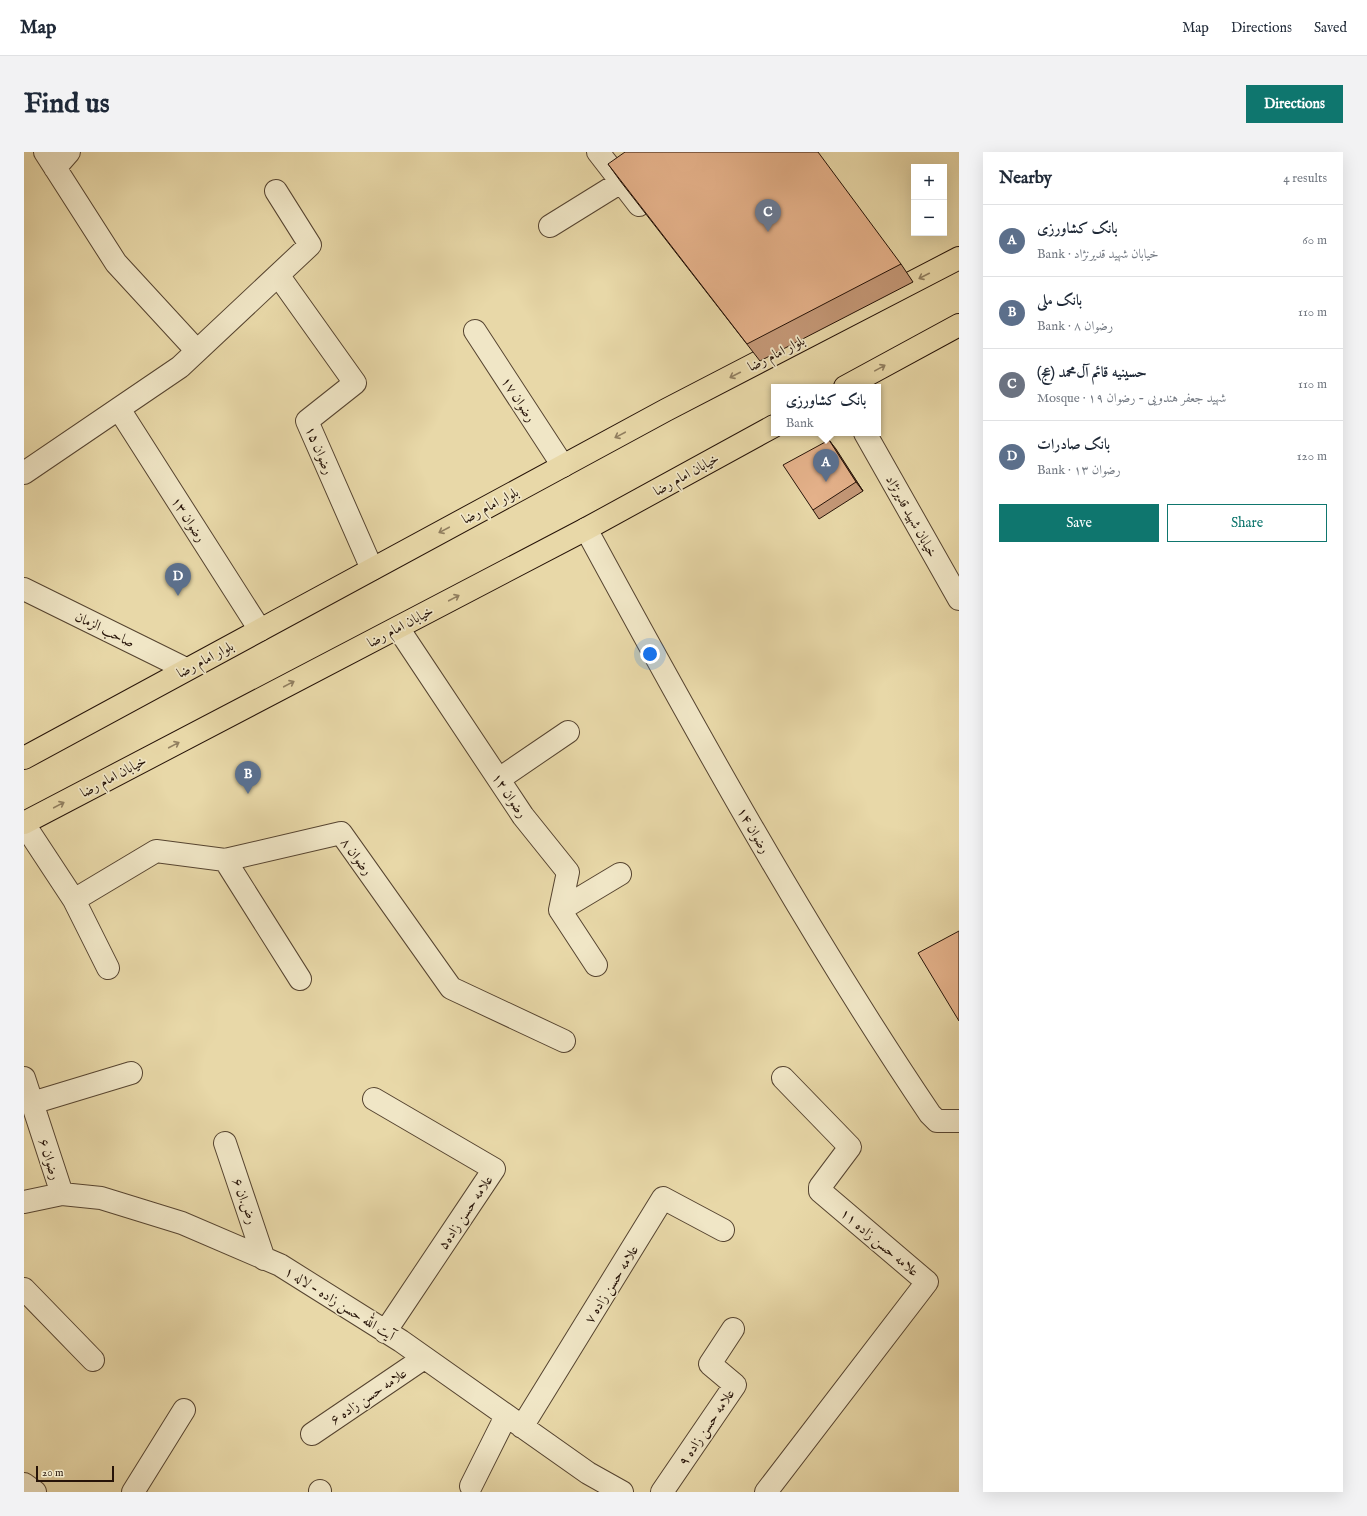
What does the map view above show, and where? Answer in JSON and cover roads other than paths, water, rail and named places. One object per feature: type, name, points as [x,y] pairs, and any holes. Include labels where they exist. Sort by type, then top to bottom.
[{"type":"main road","name":"بلوار امام رضا","points":[[24,758],[563,466],[959,258]]},
{"type":"main road","points":[[851,384],[959,325]]},
{"type":"main road","name":"خیابان امام رضا","points":[[24,823],[586,529],[771,428]]},
{"type":"street","points":[[598,152],[650,219]]},
{"type":"street","points":[[56,157],[116,263],[197,351]]},
{"type":"street","points":[[550,226],[621,182]]},
{"type":"street","points":[[24,473],[180,367],[310,244],[276,191]]},
{"type":"street","name":"رضوان ۱۵","points":[[278,275],[355,383],[307,421],[372,569]]},
{"type":"street","name":"رضوان ۱۷","points":[[475,331],[563,466]]},
{"type":"street","points":[[745,343],[760,362]]},
{"type":"street","name":"رضوان ۱۳","points":[[119,409],[260,630]]},
{"type":"street","name":"خيابان شهيد قديرنژاد","points":[[867,436],[959,599]]},
{"type":"street","name":"رضوان ۱۴","points":[[586,529],[668,680],[792,894],[889,1054],[930,1114],[937,1121],[959,1121]]},
{"type":"street","name":"صاحب الزمان","points":[[24,589],[186,669]]},
{"type":"street","name":"رضوان ۱۲","points":[[398,628],[523,816],[568,872],[560,910]]},
{"type":"street","points":[[499,779],[568,732]]},
{"type":"street","points":[[24,823],[74,900],[108,968]]},
{"type":"street","name":"رضوان ۸","points":[[74,900],[156,850],[225,860],[341,833],[451,988],[564,1041]]},
{"type":"street","points":[[225,860],[300,979]]},
{"type":"street","points":[[596,965],[560,910],[620,874]]},
{"type":"street","points":[[32,1103],[131,1073]]},
{"type":"street","name":"رضوان ۶","points":[[24,1078],[62,1194]]},
{"type":"street","name":"علامه حسن زاده ۱۱","points":[[766,1492],[927,1282],[820,1191],[820,1187],[850,1147],[783,1078]]},
{"type":"street","name":"علامه حسن زاده۵","points":[[374,1099],[494,1169],[385,1332]]},
{"type":"street","name":"رض.ان ۶","points":[[226,1143],[264,1259]]},
{"type":"street","name":"آیت الله حسن زاده - لاله ۱","points":[[24,1202],[62,1194],[101,1198],[182,1223],[280,1265],[424,1358],[588,1473],[622,1492]]},
{"type":"street","name":"علامه حسن زاده ۷","points":[[514,1422],[663,1198],[723,1230]]},
{"type":"street","points":[[24,1289],[93,1360]]},
{"type":"street","name":"علامه حسن زاده ۹","points":[[662,1492],[735,1385],[710,1364],[733,1329]]},
{"type":"street","name":"علامه حسن زاده ۶","points":[[312,1434],[424,1358]]},
{"type":"street","points":[[133,1492],[184,1410]]},
{"type":"street","points":[[471,1486],[514,1422]]},
{"type":"street","points":[[24,1484],[35,1492]]},
{"type":"place","name":"حسینیه قائم آل‌محمد (عج)","points":[[768,232]]},
{"type":"place","name":"بانک کشاورزی","points":[[826,482]]},
{"type":"place","name":"بانک صادرات","points":[[178,596]]},
{"type":"place","name":"بانک‌ ملی","points":[[248,794]]}]
